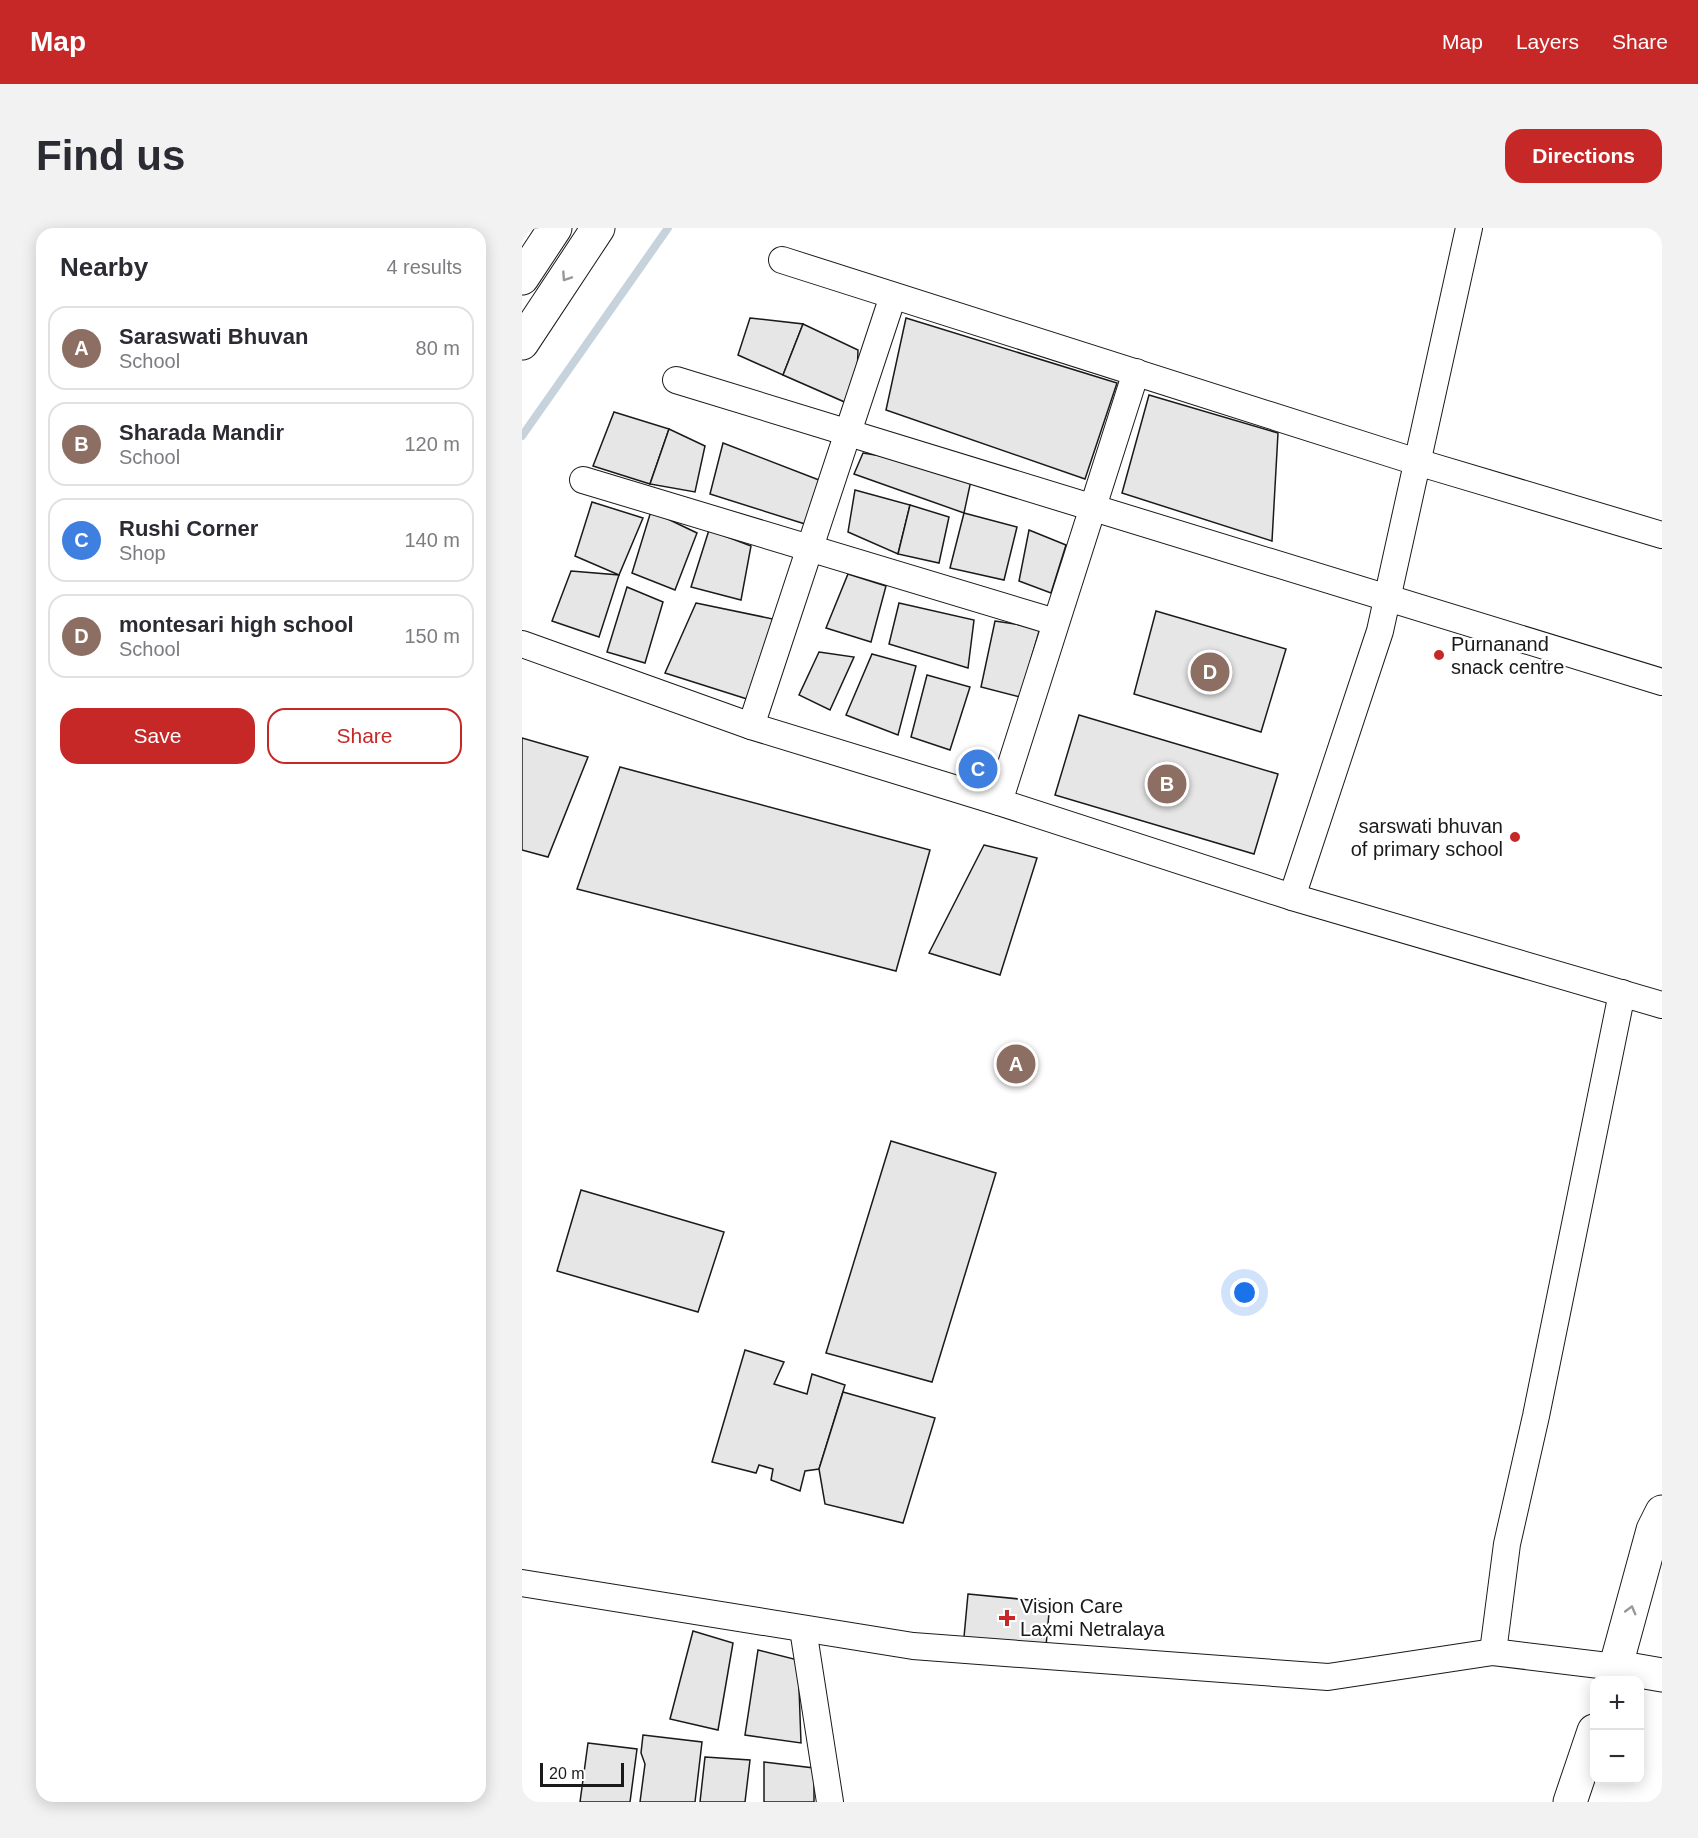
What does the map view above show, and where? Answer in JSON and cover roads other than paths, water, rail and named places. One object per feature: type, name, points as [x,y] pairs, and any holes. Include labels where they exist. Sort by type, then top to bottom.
[{"type":"street","points":[[522,278],[555,228]]},
{"type":"street","points":[[522,343],[598,228]]},
{"type":"street","points":[[1292,897],[1380,631],[1469,228]]},
{"type":"street","points":[[782,260],[1417,462],[1662,536]]},
{"type":"street","points":[[751,726],[893,296]]},
{"type":"street","points":[[999,802],[1136,372]]},
{"type":"street","points":[[676,380],[1662,682]]},
{"type":"street","points":[[583,480],[1055,622]]},
{"type":"street","points":[[522,644],[751,726],[999,802],[1292,897],[1662,1005]]},
{"type":"street","points":[[1493,1652],[1507,1544],[1536,1416],[1622,993]]},
{"type":"street","points":[[1614,1674],[1653,1530],[1662,1512]]},
{"type":"street","points":[[522,1583],[913,1646],[1328,1677],[1493,1652],[1614,1674],[1662,1675]]},
{"type":"street","points":[[803,1629],[830,1802]]},
{"type":"street","points":[[1570,1802],[1590,1743]]},
{"type":"waterway","points":[[522,436],[668,228]]},
{"type":"place","name":"Purnanand snack centre","points":[[1439,655]]},
{"type":"place","name":"montesari high school","points":[[1210,672]]},
{"type":"place","name":"Rushi Corner","points":[[978,769]]},
{"type":"place","name":"Sharada Mandir","points":[[1167,784]]},
{"type":"place","name":"sarswati bhuvan of primary school","points":[[1515,837]]},
{"type":"place","name":"Saraswati Bhuvan","points":[[1016,1064]]},
{"type":"place","name":"Vision Care Laxmi Netralaya","points":[[1007,1618]]}]
